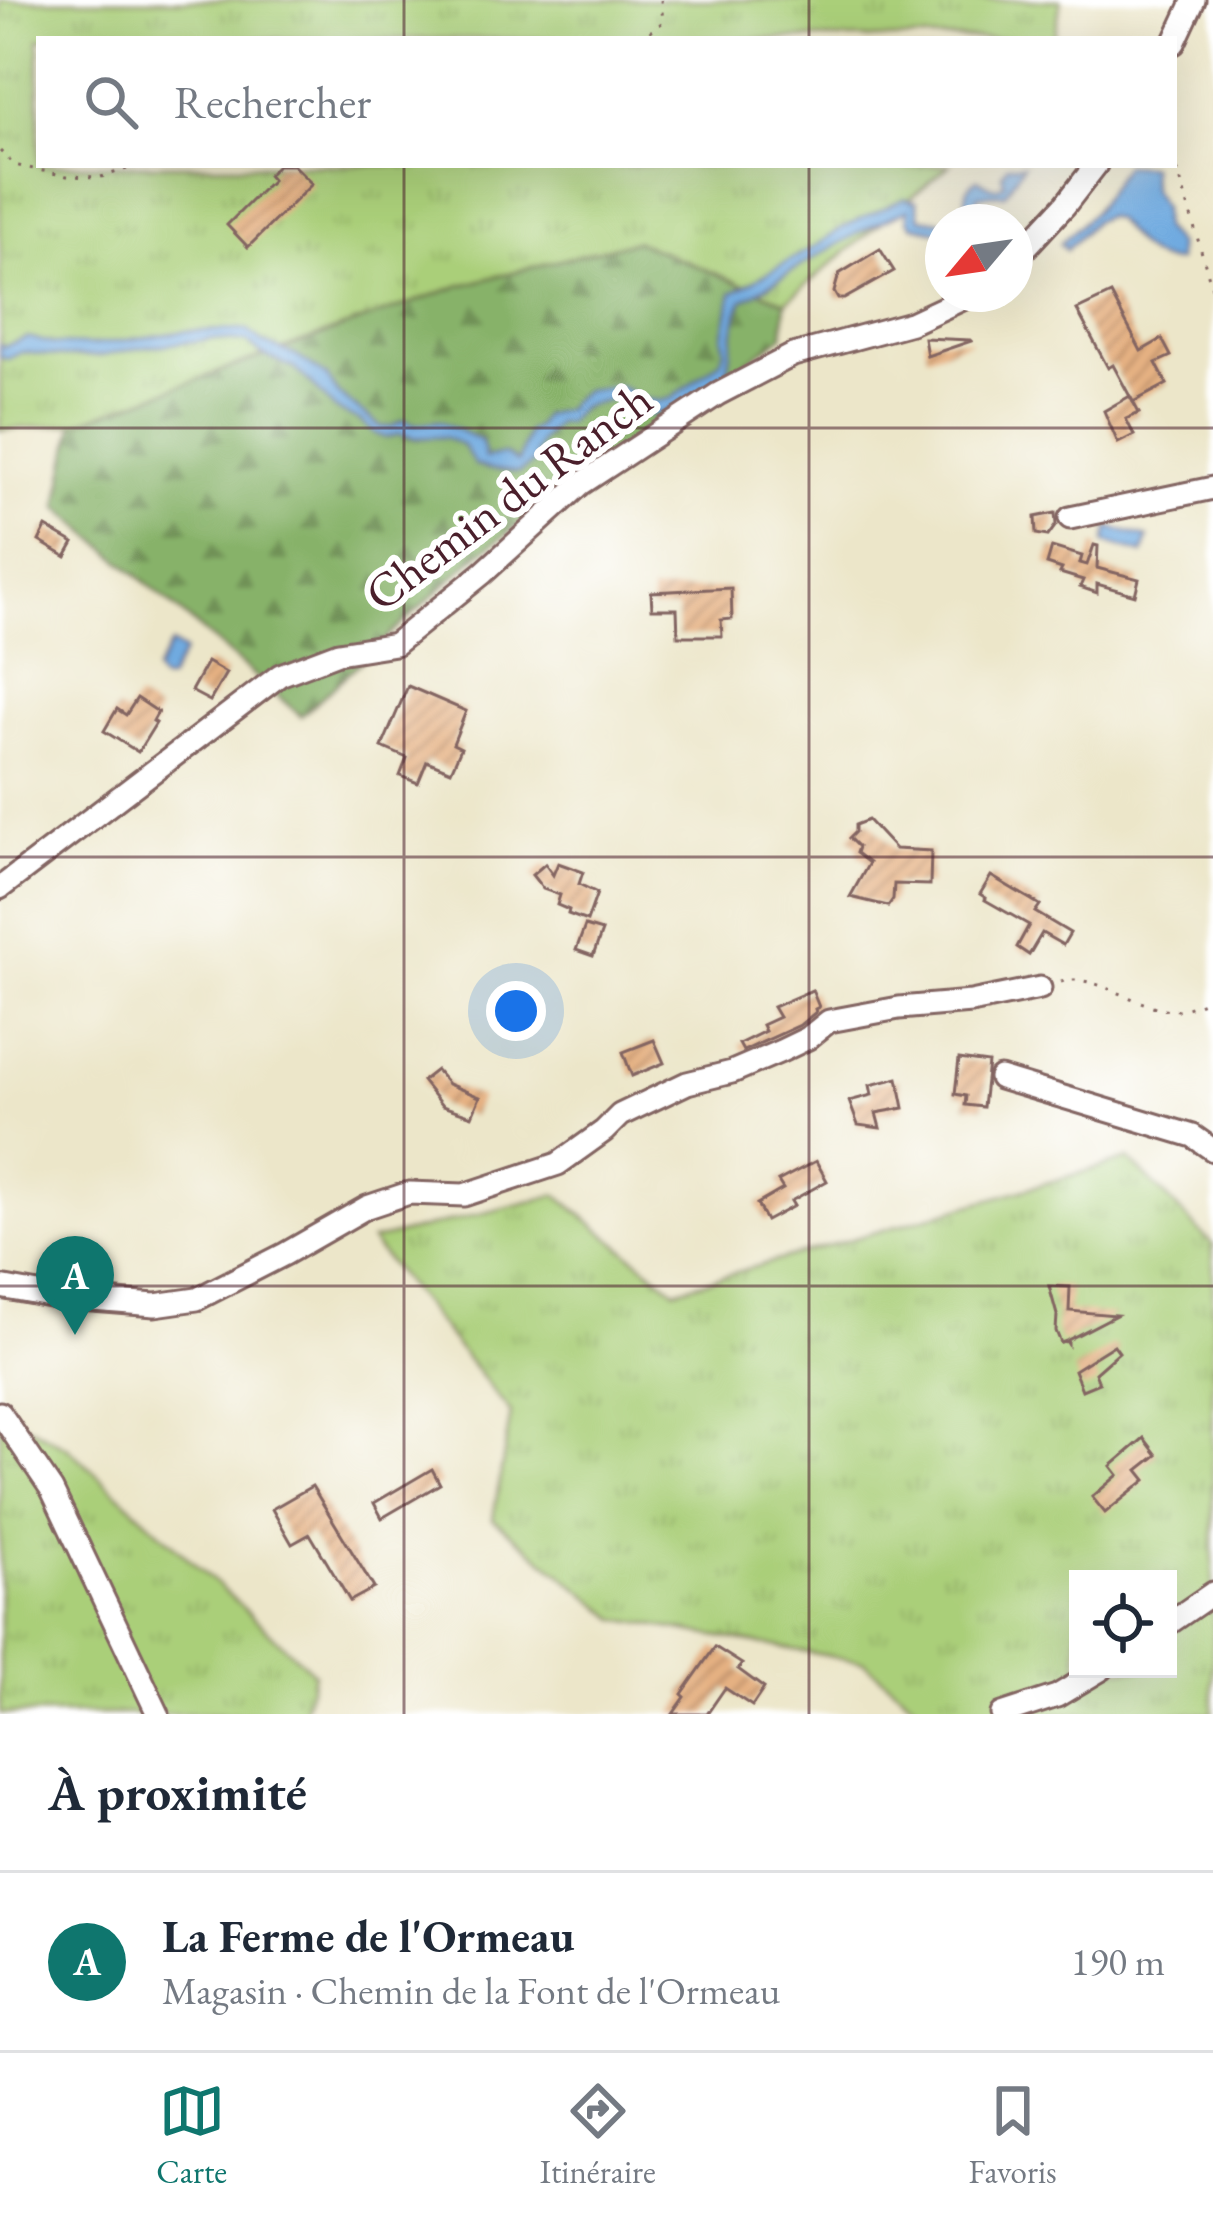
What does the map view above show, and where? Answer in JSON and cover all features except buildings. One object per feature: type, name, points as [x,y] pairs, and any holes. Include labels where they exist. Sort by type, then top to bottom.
[{"type":"street","points":[[1177,37],[1194,0]]},
{"type":"street","points":[[1033,240],[1094,168]]},
{"type":"street","name":"Chemin du Ranch","points":[[0,888],[280,675],[338,653],[395,644],[484,573],[581,484],[718,394],[793,355],[935,312]]},
{"type":"street","points":[[1070,518],[1213,488]]},
{"type":"street","points":[[0,1287],[155,1305],[196,1299],[367,1207],[409,1193],[464,1195],[558,1164],[620,1115],[686,1083],[732,1072],[781,1051],[829,1022],[1040,988]]},
{"type":"street","points":[[1000,1078],[1193,1136],[1213,1150]]},
{"type":"street","points":[[0,1413],[52,1490],[158,1714]]},
{"type":"street","points":[[1177,1618],[1213,1593]]},
{"type":"street","points":[[1002,1714],[1057,1696],[1089,1678]]},
{"type":"path","points":[[644,36],[663,22],[661,0]]},
{"type":"path","points":[[0,151],[14,165],[67,176],[101,177],[130,168]]},
{"type":"path","points":[[1177,168],[1213,290]]},
{"type":"path","points":[[1040,988],[1074,977],[1140,1003],[1177,1010],[1213,998]]},
{"type":"green space","points":[[0,0],[1061,0],[1055,36],[36,36],[36,168],[946,168],[786,302],[635,241],[459,286],[74,424],[0,430]]},
{"type":"green space","points":[[635,241],[786,302],[783,336],[480,553],[301,716],[58,507],[74,424],[459,286]]},
{"type":"green space","points":[[1129,1159],[1213,1245],[1213,1714],[926,1714],[864,1662],[617,1619],[493,1519],[511,1413],[371,1241],[557,1195],[675,1290]]},
{"type":"green space","points":[[0,1411],[68,1448],[314,1673],[302,1714],[0,1714]]},
{"type":"water","points":[[1005,168],[1021,168],[1005,194],[979,195],[975,204],[965,204],[968,189],[977,179],[990,186],[1004,183]]},
{"type":"water","points":[[1122,168],[1150,168],[1151,189],[1162,208],[1162,228],[1177,245],[1177,261],[1149,254],[1106,216],[1094,221],[1066,250],[1060,244],[1094,211]]},
{"type":"water","points":[[904,198],[917,201],[920,218],[925,219],[925,228],[913,226],[908,210],[886,219],[743,300],[727,374],[679,406],[649,415],[614,398],[581,407],[566,423],[558,422],[548,432],[534,463],[518,473],[475,465],[463,446],[444,437],[376,434],[335,409],[294,368],[263,355],[247,342],[212,339],[102,356],[22,352],[8,359],[0,357],[0,345],[28,337],[53,344],[93,345],[186,331],[247,330],[327,376],[338,394],[381,427],[404,420],[415,424],[440,421],[482,441],[485,458],[503,454],[518,462],[528,431],[543,415],[565,409],[585,390],[619,386],[645,399],[672,398],[720,361],[732,293],[842,228]]},
{"type":"water","points":[[1109,527],[1148,538],[1143,554],[1105,543]]},
{"type":"water","points":[[171,644],[184,652],[168,680],[160,680],[155,672]]},
{"type":"place","name":"La Ferme de l'Ormeau","points":[[75,1335]]}]
